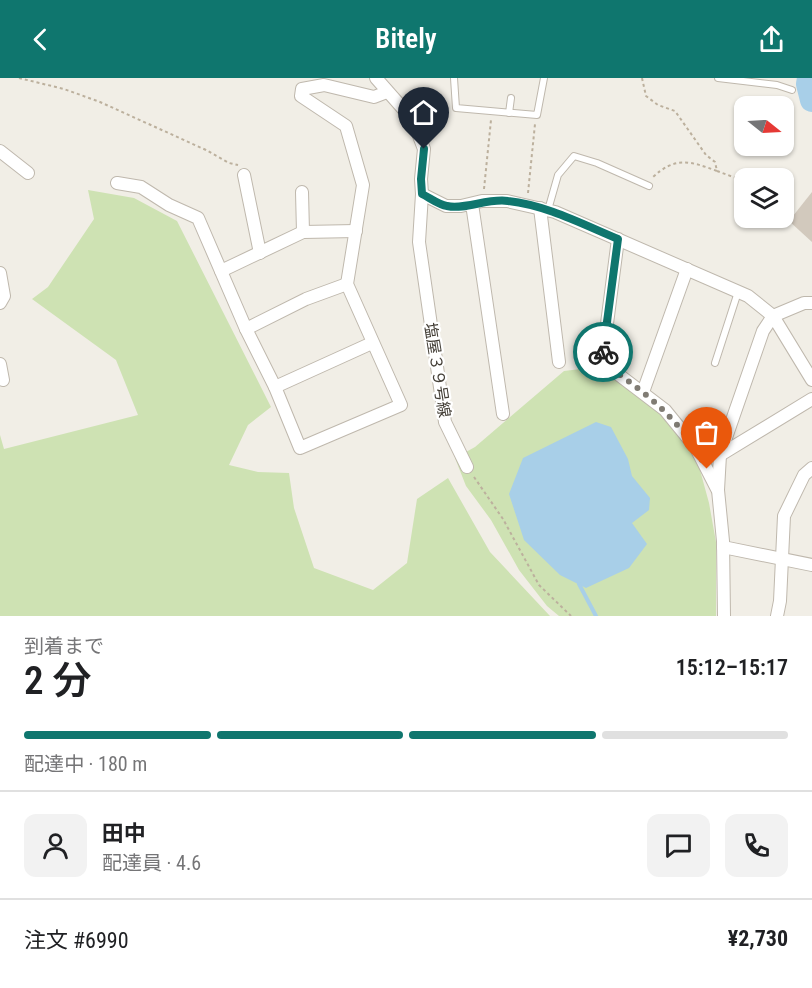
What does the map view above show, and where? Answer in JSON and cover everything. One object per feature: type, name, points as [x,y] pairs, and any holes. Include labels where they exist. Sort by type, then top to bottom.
[{"type":"street","name":"塩屋３９号線","points":[[376,78],[413,120],[424,149],[418,242],[445,422],[467,467]]},
{"type":"street","points":[[117,183],[141,187],[170,205],[198,218],[246,328],[276,387],[300,448],[401,405],[347,284],[363,185],[346,126],[301,96],[302,88],[324,86],[374,97],[387,92]]},
{"type":"street","points":[[0,151],[28,173]]},
{"type":"street","points":[[244,175],[260,253]]},
{"type":"street","points":[[302,192],[303,232]]},
{"type":"street","points":[[422,194],[446,206],[507,201],[538,208],[618,239],[748,296],[773,316],[812,380]]},
{"type":"street","points":[[477,202],[503,414]]},
{"type":"street","points":[[538,208],[559,362]]},
{"type":"street","points":[[221,271],[303,232],[356,231]]},
{"type":"street","points":[[618,239],[602,362],[665,410],[696,448],[718,490]]},
{"type":"street","points":[[643,392],[687,269]]},
{"type":"street","points":[[0,273],[4,296],[0,303]]},
{"type":"street","points":[[246,328],[306,299],[347,284]]},
{"type":"street","points":[[724,616],[723,547],[718,490],[720,455],[763,331],[773,316],[804,303],[812,303]]},
{"type":"street","points":[[276,387],[372,343]]},
{"type":"street","points":[[0,363],[3,380]]},
{"type":"street","points":[[720,455],[812,399]]},
{"type":"street","points":[[777,616],[780,601],[784,516],[804,475],[812,468]]},
{"type":"street","points":[[723,547],[812,565]]},
{"type":"lane","points":[[454,78],[456,108],[537,115],[544,78]]},
{"type":"lane","points":[[718,78],[777,85],[792,90]]},
{"type":"lane","points":[[509,113],[511,98]]},
{"type":"lane","points":[[538,208],[558,175],[574,156],[597,163],[649,186]]},
{"type":"lane","points":[[714,363],[738,292]]},
{"type":"path","points":[[19,78],[64,89],[100,102],[206,150],[229,163],[242,166],[244,175]]},
{"type":"path","points":[[642,78],[646,96],[658,105],[675,111],[706,155],[715,162],[717,171]]},
{"type":"path","points":[[477,202],[492,111]]},
{"type":"path","points":[[537,115],[530,159],[538,208]]},
{"type":"path","points":[[649,186],[652,177],[671,163],[691,161],[734,177]]},
{"type":"path","points":[[467,467],[503,519],[539,585],[571,616]]},
{"type":"green space","points":[[88,190],[134,198],[177,221],[271,407],[248,425],[229,465],[258,472],[289,473],[294,508],[314,568],[373,590],[407,563],[417,499],[448,478],[490,552],[550,616],[0,616],[0,435],[4,449],[138,415],[116,360],[32,299],[48,287],[94,219]]},
{"type":"green space","points":[[597,367],[626,384],[661,414],[697,459],[709,503],[716,542],[716,616],[559,616],[547,606],[519,570],[491,520],[466,486],[455,458],[475,447],[564,371]]},
{"type":"water","points":[[596,422],[611,427],[628,459],[632,476],[650,498],[649,510],[632,523],[647,544],[629,568],[586,588],[560,575],[524,540],[509,494],[523,458]]},
{"type":"building","points":[[812,192],[812,242],[794,226],[794,215]]},
{"type":"waterway","points":[[809,78],[808,84],[812,100]]},
{"type":"waterway","points":[[579,584],[596,616]]},
{"type":"way so far","points":[[603,352],[602,362],[665,410],[696,448],[707,469]]},
{"type":"route","points":[[424,149],[422,194],[446,206],[461,206],[482,201],[507,201],[555,212],[618,239],[603,352]]}]
